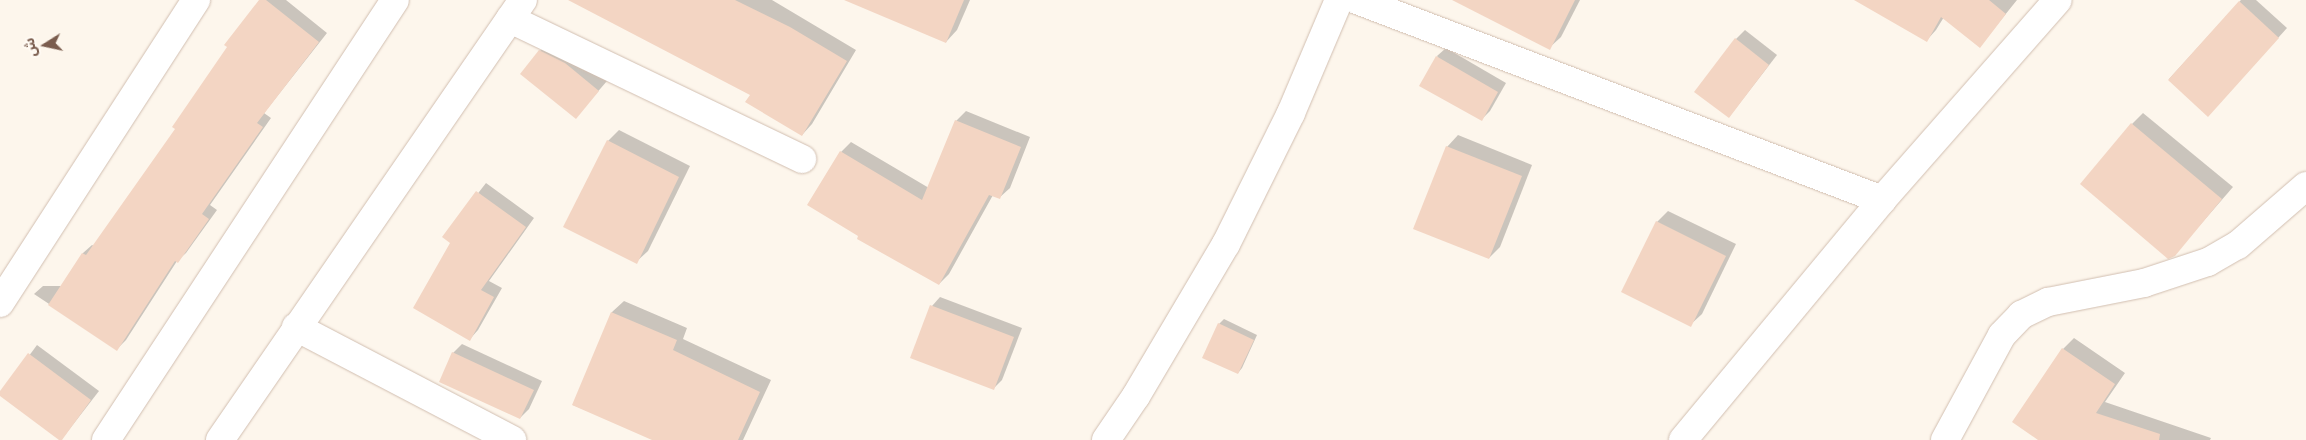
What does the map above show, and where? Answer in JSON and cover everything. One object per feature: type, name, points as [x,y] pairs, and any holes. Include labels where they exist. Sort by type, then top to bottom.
[{"type":"street","points":[[0,303],[196,0]]},
{"type":"street","points":[[106,440],[395,0]]},
{"type":"street","points":[[1106,440],[1136,396],[1226,244],[1291,114],[1339,0]]},
{"type":"street","points":[[1357,0],[1882,200]]},
{"type":"street","points":[[1683,440],[1882,200],[2058,0]]},
{"type":"street","points":[[220,440],[516,10],[802,159]]},
{"type":"street","points":[[1945,440],[2002,335],[2021,315],[2048,302],[2144,283],[2208,262],[2238,246],[2306,186]]},
{"type":"street","points":[[296,328],[512,440]]},
{"type":"building","points":[[259,0],[266,0],[319,42],[257,123],[263,127],[202,214],[209,219],[178,263],[175,261],[117,351],[48,305],[82,253],[86,255],[175,129],[172,127],[227,47],[224,45]]},
{"type":"building","points":[[568,0],[735,0],[790,27],[847,61],[802,136],[745,102],[750,95]]},
{"type":"building","points":[[844,0],[964,0],[946,43]]},
{"type":"building","points":[[1452,0],[1575,0],[1550,50]]},
{"type":"building","points":[[1854,0],[1989,0],[2006,14],[1980,48],[1941,17],[1927,42]]},
{"type":"building","points":[[2239,1],[2279,38],[2208,117],[2168,80]]},
{"type":"building","points":[[1735,38],[1769,65],[1729,118],[1694,92]]},
{"type":"building","points":[[539,50],[565,63],[599,91],[576,119],[520,74]]},
{"type":"building","points":[[1436,56],[1498,92],[1482,121],[1419,86]]},
{"type":"building","points":[[955,120],[1021,147],[1000,199],[989,195],[939,285],[857,239],[858,236],[807,205],[840,151],[922,200]]},
{"type":"building","points":[[2131,123],[2222,199],[2175,256],[2168,259],[2080,184]]},
{"type":"building","points":[[607,140],[679,177],[637,264],[563,227]]},
{"type":"building","points":[[1446,146],[1522,176],[1489,259],[1413,229]]},
{"type":"building","points":[[476,191],[526,227],[481,290],[494,297],[470,341],[413,308],[450,243],[442,237]]},
{"type":"building","points":[[1656,221],[1726,256],[1691,327],[1621,292]]},
{"type":"building","points":[[930,305],[1014,337],[994,390],[910,358]]},
{"type":"building","points":[[611,312],[677,340],[673,350],[760,392],[738,440],[652,440],[572,405]]},
{"type":"building","points":[[1218,323],[1254,340],[1238,374],[1202,358]]},
{"type":"building","points":[[2062,348],[2115,384],[2096,413],[2160,434],[2159,440],[2038,440],[2012,422]]},
{"type":"building","points":[[452,352],[534,390],[520,419],[439,382]]},
{"type":"building","points":[[28,353],[91,400],[62,440],[59,440],[0,396],[0,391]]}]
